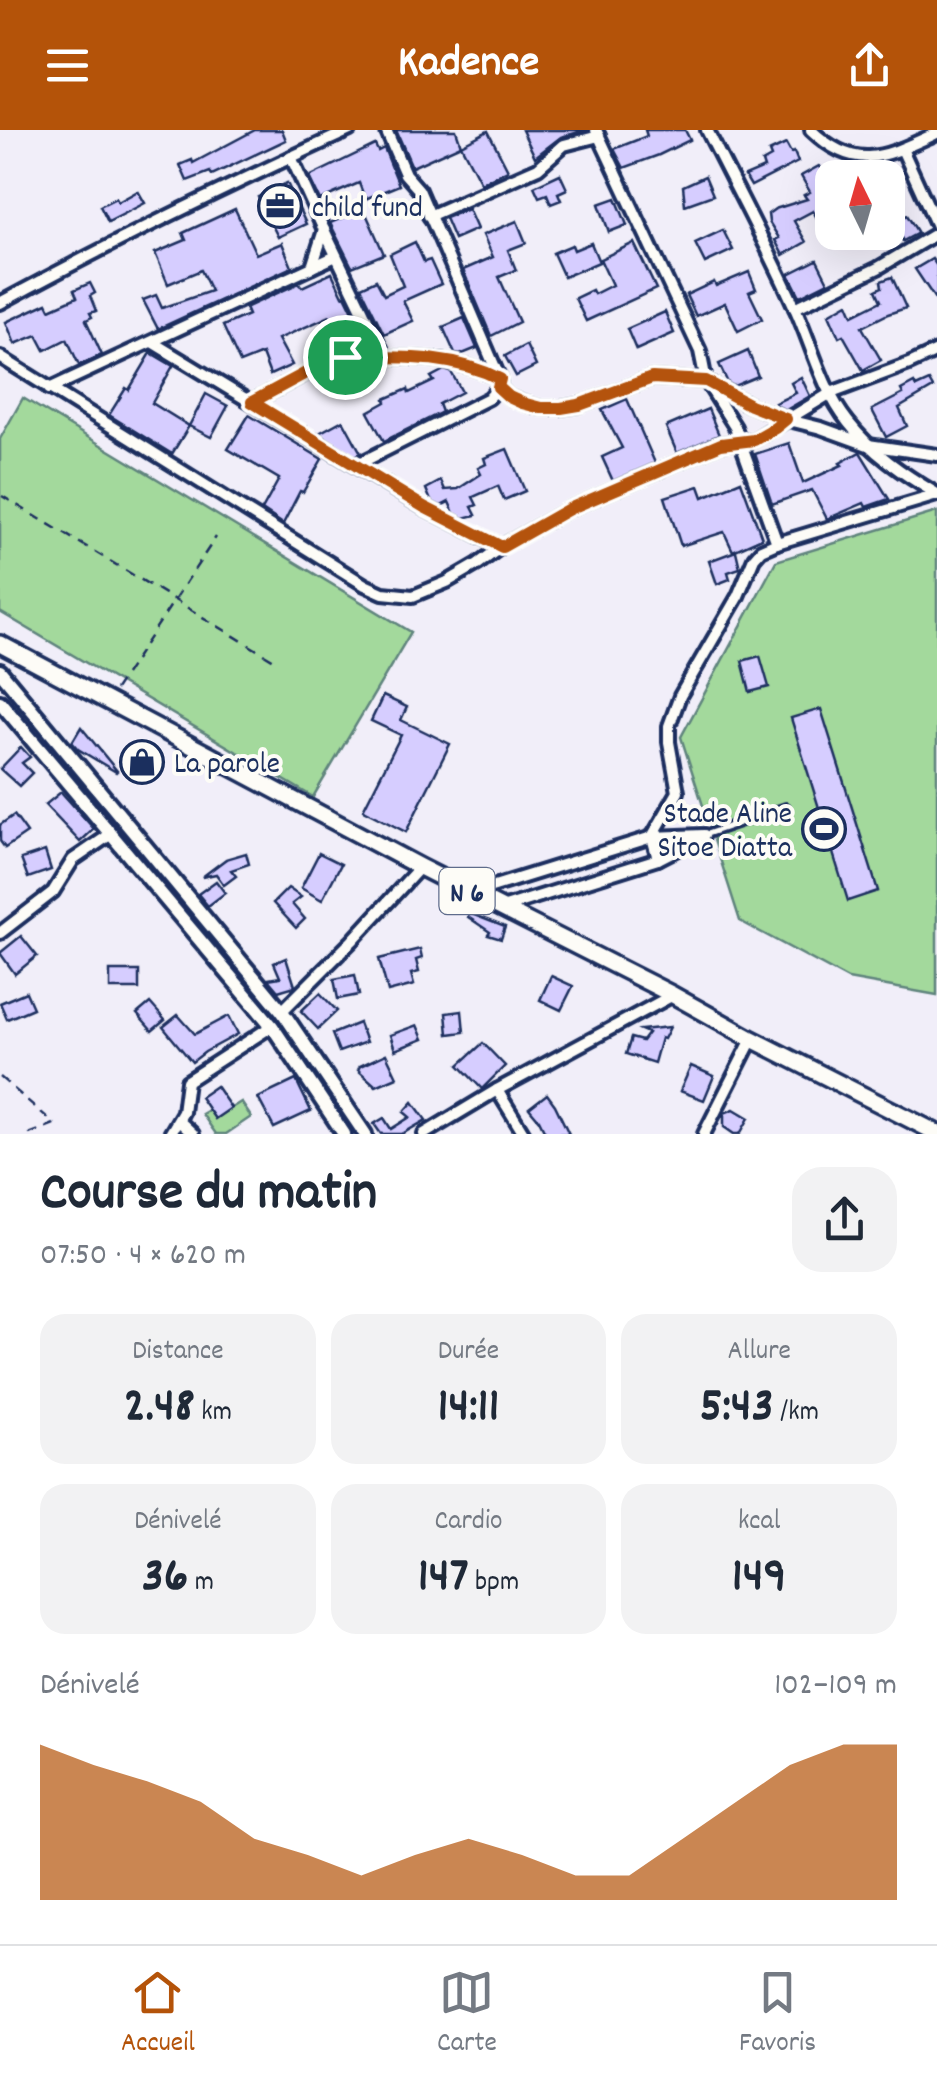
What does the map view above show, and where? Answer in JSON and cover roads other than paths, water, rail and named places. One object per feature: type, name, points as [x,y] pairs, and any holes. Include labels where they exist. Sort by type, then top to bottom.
[{"type":"main road","name":"N 6","points":[[0,644],[420,868],[937,1133]]},
{"type":"street","points":[[0,304],[350,130]]},
{"type":"street","points":[[386,130],[404,174],[419,190],[499,383],[509,397],[541,408],[561,408],[652,378],[706,381],[750,405],[868,445],[937,454]]},
{"type":"street","points":[[708,130],[846,420],[901,473],[937,494]]},
{"type":"street","points":[[810,130],[823,142],[860,158],[902,149],[937,133]]},
{"type":"street","points":[[429,216],[538,168],[564,145],[597,133],[700,350],[706,381],[735,427],[777,542]]},
{"type":"street","points":[[795,308],[878,268],[937,230],[902,149]]},
{"type":"street","points":[[291,157],[385,357]]},
{"type":"street","points":[[312,267],[324,230]]},
{"type":"street","points":[[50,389],[336,256]]},
{"type":"street","points":[[152,342],[424,507],[502,547]]},
{"type":"street","points":[[0,357],[348,575],[383,594],[413,596],[447,582],[569,509],[721,444],[754,440],[831,394],[937,351]]},
{"type":"street","points":[[252,402],[330,360],[345,357],[460,362],[499,383]]},
{"type":"street","points":[[356,464],[489,398],[499,383]]},
{"type":"street","points":[[658,859],[652,837],[678,792],[669,726],[680,696],[738,596],[754,558],[777,542],[937,494]]},
{"type":"street","points":[[0,671],[282,1011],[365,1134]]},
{"type":"street","points":[[0,702],[272,1026],[344,1134]]},
{"type":"street","points":[[0,934],[53,892],[73,860],[111,834]]},
{"type":"street","points":[[472,893],[652,837],[704,835]]},
{"type":"street","points":[[502,908],[658,859],[704,835]]},
{"type":"street","points":[[282,1011],[420,868]]},
{"type":"street","points":[[424,1134],[673,995]]},
{"type":"street","points":[[170,1134],[185,1106],[188,1079],[272,1026]]},
{"type":"street","points":[[704,1134],[752,1039]]},
{"type":"street","points":[[497,1090],[524,1134]]},
{"type":"street","points":[[178,1121],[193,1134]]},
{"type":"lane","points":[[704,835],[786,807]]},
{"type":"place","name":"child fund","points":[[280,206]]},
{"type":"place","name":"La parole","points":[[142,762]]},
{"type":"place","name":"Stade Aline Sitoe Diatta","points":[[824,829]]}]
